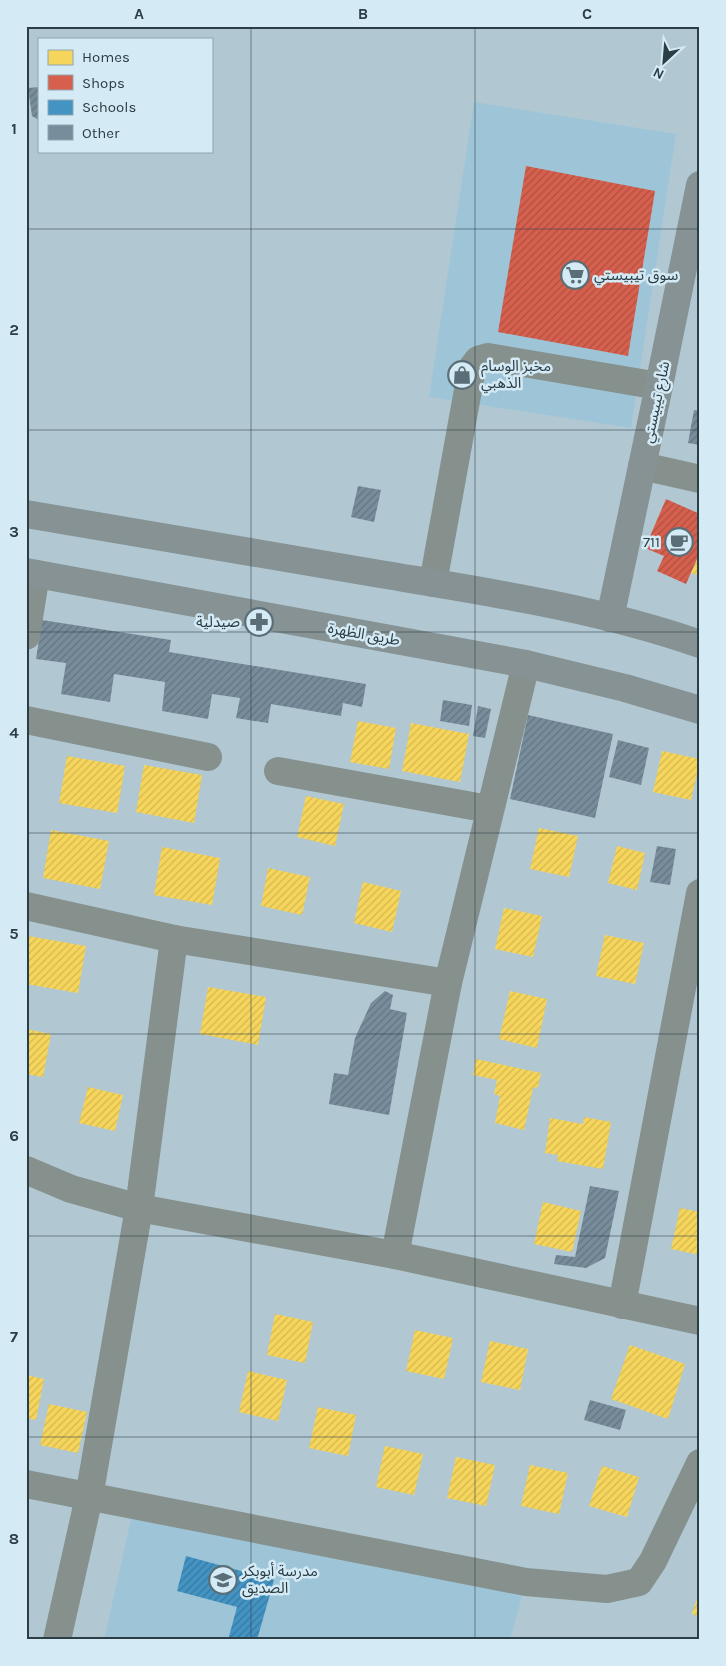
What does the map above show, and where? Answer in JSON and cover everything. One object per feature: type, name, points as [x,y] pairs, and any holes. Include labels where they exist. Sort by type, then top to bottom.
[{"type":"main road","name":"شارع تيبيستي","points":[[610,618],[700,185]]},
{"type":"main road","points":[[26,514],[526,600],[610,618],[700,644]]},
{"type":"main road","name":"طريق الظهرة","points":[[31,573],[526,664],[625,688],[700,710]]},
{"type":"street","points":[[433,583],[472,368],[478,360],[488,357],[659,386]]},
{"type":"street","points":[[642,466],[700,479]]},
{"type":"street","points":[[26,636],[31,573]]},
{"type":"street","points":[[395,1255],[448,983],[489,808],[526,664]]},
{"type":"street","points":[[26,720],[208,757]]},
{"type":"street","points":[[278,771],[489,808]]},
{"type":"street","points":[[622,1305],[700,893]]},
{"type":"street","points":[[26,906],[174,939],[448,983]]},
{"type":"street","points":[[57,1640],[89,1497],[139,1208],[174,939]]},
{"type":"street","points":[[26,1170],[71,1189],[139,1208],[395,1255],[700,1322]]},
{"type":"street","points":[[26,1484],[526,1582],[607,1589],[639,1582],[653,1561],[700,1463]]},
{"type":"shaded area","points":[[474,102],[676,134],[631,428],[429,397]]},
{"type":"shaded area","points":[[131,1519],[526,1582],[510,1640],[104,1640]]},
{"type":"building: Homes","points":[[700,552],[700,576],[691,573]]},
{"type":"building: Homes","points":[[358,721],[396,728],[389,769],[350,762]]},
{"type":"building: Homes","points":[[411,723],[469,734],[460,782],[402,771]]},
{"type":"building: Homes","points":[[662,751],[700,759],[691,800],[653,792]]},
{"type":"building: Homes","points":[[67,756],[125,766],[117,813],[59,803]]},
{"type":"building: Homes","points":[[144,765],[202,775],[194,823],[136,812]]},
{"type":"building: Homes","points":[[306,796],[344,804],[335,846],[297,837]]},
{"type":"building: Homes","points":[[539,828],[578,836],[569,877],[530,869]]},
{"type":"building: Homes","points":[[51,830],[109,841],[100,889],[43,878]]},
{"type":"building: Homes","points":[[617,846],[645,853],[637,890],[608,883]]},
{"type":"building: Homes","points":[[162,847],[220,858],[212,905],[154,895]]},
{"type":"building: Homes","points":[[268,868],[310,877],[302,915],[261,906]]},
{"type":"building: Homes","points":[[363,882],[401,891],[392,932],[354,923]]},
{"type":"building: Homes","points":[[504,908],[542,916],[533,957],[495,949]]},
{"type":"building: Homes","points":[[605,935],[644,943],[635,984],[596,976]]},
{"type":"building: Homes","points":[[28,936],[86,946],[78,993],[26,984],[26,947]]},
{"type":"building: Homes","points":[[208,987],[266,997],[258,1045],[200,1034]]},
{"type":"building: Homes","points":[[510,991],[547,999],[537,1048],[499,1039]]},
{"type":"building: Homes","points":[[26,1029],[51,1034],[43,1077],[26,1074]]},
{"type":"building: Homes","points":[[476,1059],[541,1073],[538,1087],[533,1088],[524,1130],[495,1123],[500,1096],[494,1094],[497,1080],[473,1075]]},
{"type":"building: Homes","points":[[88,1087],[123,1095],[115,1131],[79,1123]]},
{"type":"building: Homes","points":[[584,1117],[611,1122],[603,1169],[557,1161],[558,1155],[545,1153],[550,1118],[583,1124]]},
{"type":"building: Homes","points":[[543,1202],[581,1211],[572,1252],[534,1244]]},
{"type":"building: Homes","points":[[680,1208],[700,1212],[700,1255],[671,1249]]},
{"type":"building: Homes","points":[[275,1314],[313,1322],[305,1363],[267,1355]]},
{"type":"building: Homes","points":[[415,1330],[453,1338],[444,1379],[406,1371]]},
{"type":"building: Homes","points":[[490,1341],[528,1349],[520,1390],[481,1382]]},
{"type":"building: Homes","points":[[630,1345],[685,1364],[668,1419],[611,1399]]},
{"type":"building: Homes","points":[[248,1371],[287,1380],[278,1421],[239,1412]]},
{"type":"building: Homes","points":[[26,1375],[44,1379],[36,1420],[26,1418]]},
{"type":"building: Homes","points":[[49,1404],[87,1412],[78,1453],[40,1445]]},
{"type":"building: Homes","points":[[318,1407],[356,1415],[348,1456],[309,1448]]},
{"type":"building: Homes","points":[[385,1446],[423,1454],[414,1495],[376,1487]]},
{"type":"building: Homes","points":[[456,1457],[495,1465],[486,1506],[447,1498]]},
{"type":"building: Homes","points":[[530,1465],[568,1473],[559,1514],[521,1506]]},
{"type":"building: Homes","points":[[602,1466],[639,1477],[627,1517],[589,1506]]},
{"type":"building: Homes","points":[[700,1592],[700,1617],[692,1614]]},
{"type":"building: Shops","name":"سوق تيبيستي","points":[[526,166],[655,191],[628,356],[498,332]]},
{"type":"building: Shops","points":[[666,499],[700,514],[700,552],[686,584],[657,571],[664,556],[645,548]]},
{"type":"building: Schools","points":[[186,1556],[274,1580],[257,1640],[228,1640],[237,1607],[177,1591]]},
{"type":"building: Other","points":[[38,87],[38,119],[32,116],[28,88]]},
{"type":"building: Other","points":[[694,410],[700,411],[700,445],[688,443]]},
{"type":"building: Other","points":[[358,486],[381,490],[374,522],[351,517]]},
{"type":"building: Other","points":[[42,620],[171,640],[169,652],[366,684],[362,707],[343,703],[341,716],[271,704],[268,723],[236,718],[240,698],[212,694],[208,719],[162,711],[165,682],[114,674],[110,702],[61,694],[66,663],[36,659]]},
{"type":"building: Other","points":[[443,700],[472,705],[469,726],[440,721]]},
{"type":"building: Other","points":[[478,706],[491,709],[485,738],[473,736]]},
{"type":"building: Other","points":[[528,715],[613,734],[595,818],[510,799]]},
{"type":"building: Other","points":[[618,740],[649,748],[641,785],[609,777]]},
{"type":"building: Other","points":[[657,846],[676,849],[670,885],[650,882]]},
{"type":"building: Other","points":[[385,991],[393,995],[390,1009],[407,1013],[389,1115],[329,1104],[334,1073],[348,1075],[355,1038],[371,1003]]},
{"type":"building: Other","points":[[590,1186],[619,1191],[605,1258],[586,1268],[554,1264],[556,1255],[575,1257]]},
{"type":"building: Other","points":[[590,1400],[626,1410],[620,1430],[584,1420]]},
{"type":"place","name":"سوق تيبيستي","points":[[575,275]]},
{"type":"place","name":"مخبز الوسام الذهبي","points":[[462,375]]},
{"type":"place","name":"711","points":[[679,542]]},
{"type":"place","name":"صيدلية","points":[[259,622]]},
{"type":"place","name":"مدرسة أبوبكر الصديق","points":[[223,1580]]}]
